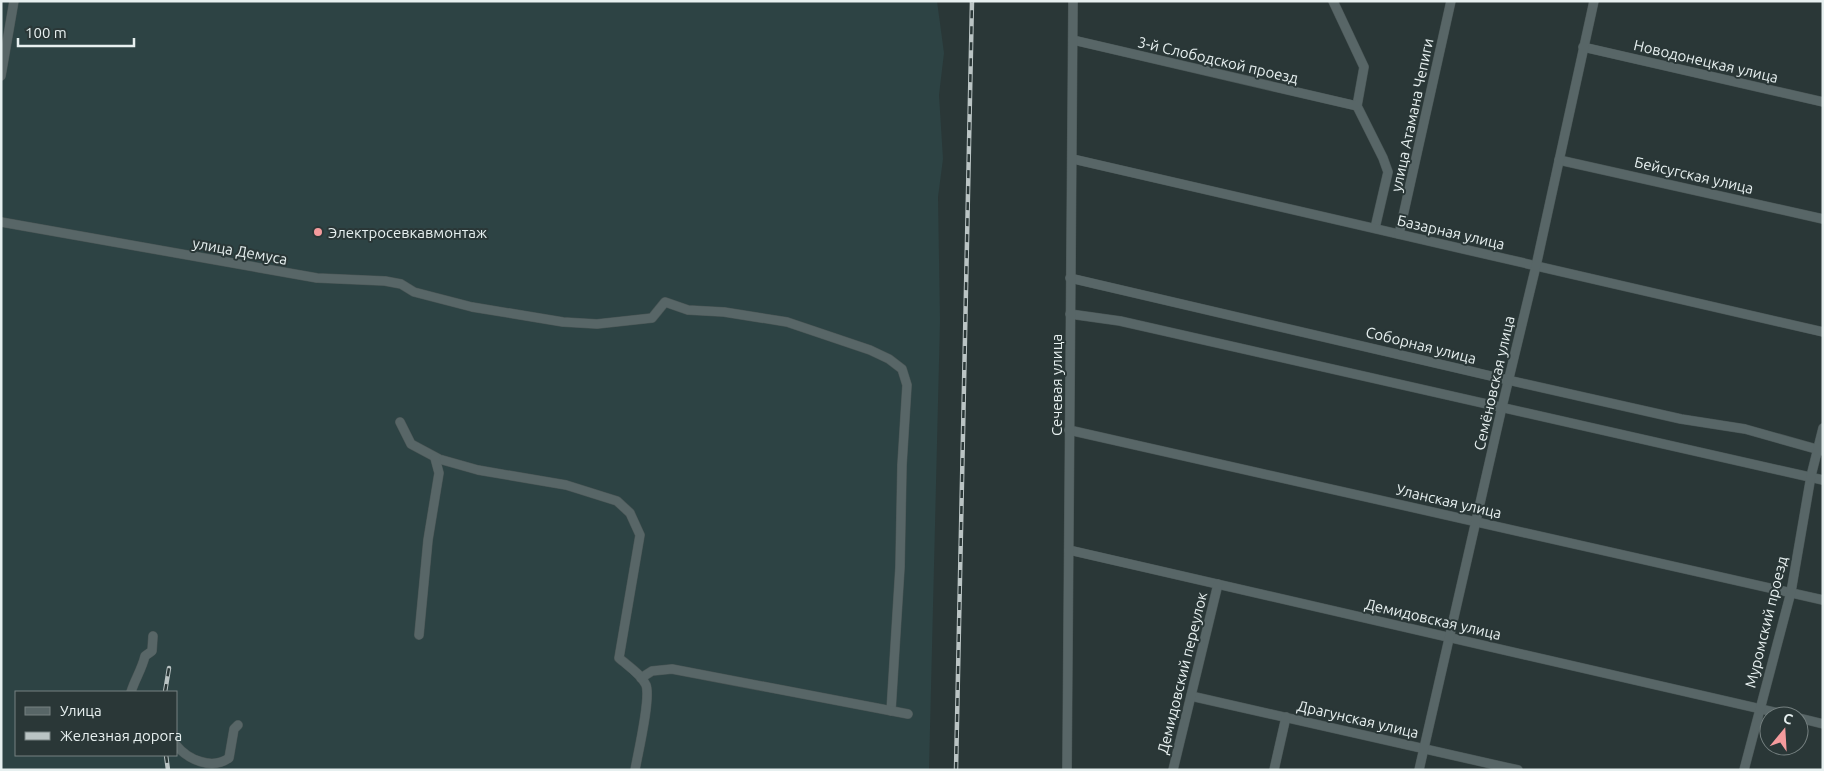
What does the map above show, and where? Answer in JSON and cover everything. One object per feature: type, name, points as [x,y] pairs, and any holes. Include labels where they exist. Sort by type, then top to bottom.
[{"type":"street","points":[[1,76],[14,1]]},
{"type":"street","name":"Сечевая улица","points":[[1067,770],[1073,1]]},
{"type":"street","points":[[1333,1],[1364,68],[1357,106],[1388,172],[1375,228]]},
{"type":"street","name":"улица Атамана Чепиги","points":[[1400,234],[1451,1]]},
{"type":"street","name":"Семёновская улица","points":[[1419,770],[1536,266],[1594,1]]},
{"type":"street","name":"3-й Слободской проезд","points":[[1073,40],[1357,106]]},
{"type":"street","name":"Новодонецкая улица","points":[[1583,47],[1823,102]]},
{"type":"street","name":"Базарная улица","points":[[1073,159],[1823,332]]},
{"type":"street","name":"Бейсугская улица","points":[[1559,160],[1823,219]]},
{"type":"street","name":"улица Демуса","points":[[1,222],[316,278],[385,281],[400,284],[414,292],[472,307],[563,322],[597,324],[652,318],[665,302],[688,310],[787,322],[870,350],[889,359],[902,369],[907,385],[891,711]]},
{"type":"street","name":"Соборная улица","points":[[1070,278],[1508,380],[1681,418],[1745,429],[1820,451]]},
{"type":"street","points":[[1070,314],[1120,321],[1823,480]]},
{"type":"street","points":[[400,422],[411,444],[435,458],[478,470],[566,485],[617,500],[630,514],[640,535],[619,658],[641,678],[647,687],[635,770]]},
{"type":"street","name":"Муромский проезд","points":[[1760,706],[1791,592],[1811,476],[1820,451],[1823,428]]},
{"type":"street","name":"Уланская улица","points":[[1070,430],[1823,600]]},
{"type":"street","points":[[419,635],[428,540],[439,473],[435,458]]},
{"type":"street","name":"Демидовская улица","points":[[1069,550],[1759,708]]},
{"type":"street","name":"Демидовский переулок","points":[[1172,770],[1192,696],[1218,584]]},
{"type":"street","points":[[132,691],[136,677],[142,670],[145,656],[152,651],[153,636]]},
{"type":"street","points":[[641,678],[652,671],[672,669],[908,714]]},
{"type":"street","name":"Драгунская улица","points":[[1192,696],[1518,770]]},
{"type":"street","name":"Муромский проезд","points":[[1744,770],[1759,708]]},
{"type":"street","points":[[1274,770],[1286,717]]},
{"type":"street","points":[[1809,720],[1823,724]]},
{"type":"street","points":[[178,747],[189,756],[202,762],[222,764],[229,758],[234,729],[238,725]]},
{"type":"shaded area","points":[[1,1],[937,1],[944,53],[939,95],[943,159],[938,197],[940,321],[929,770],[1,770]]},
{"type":"railway","points":[[956,770],[972,1]]},
{"type":"railway","points":[[165,691],[169,668]]},
{"type":"railway","points":[[166,756],[168,770]]},
{"type":"place","name":"Электросевкавмонтаж","points":[[318,232]]}]
